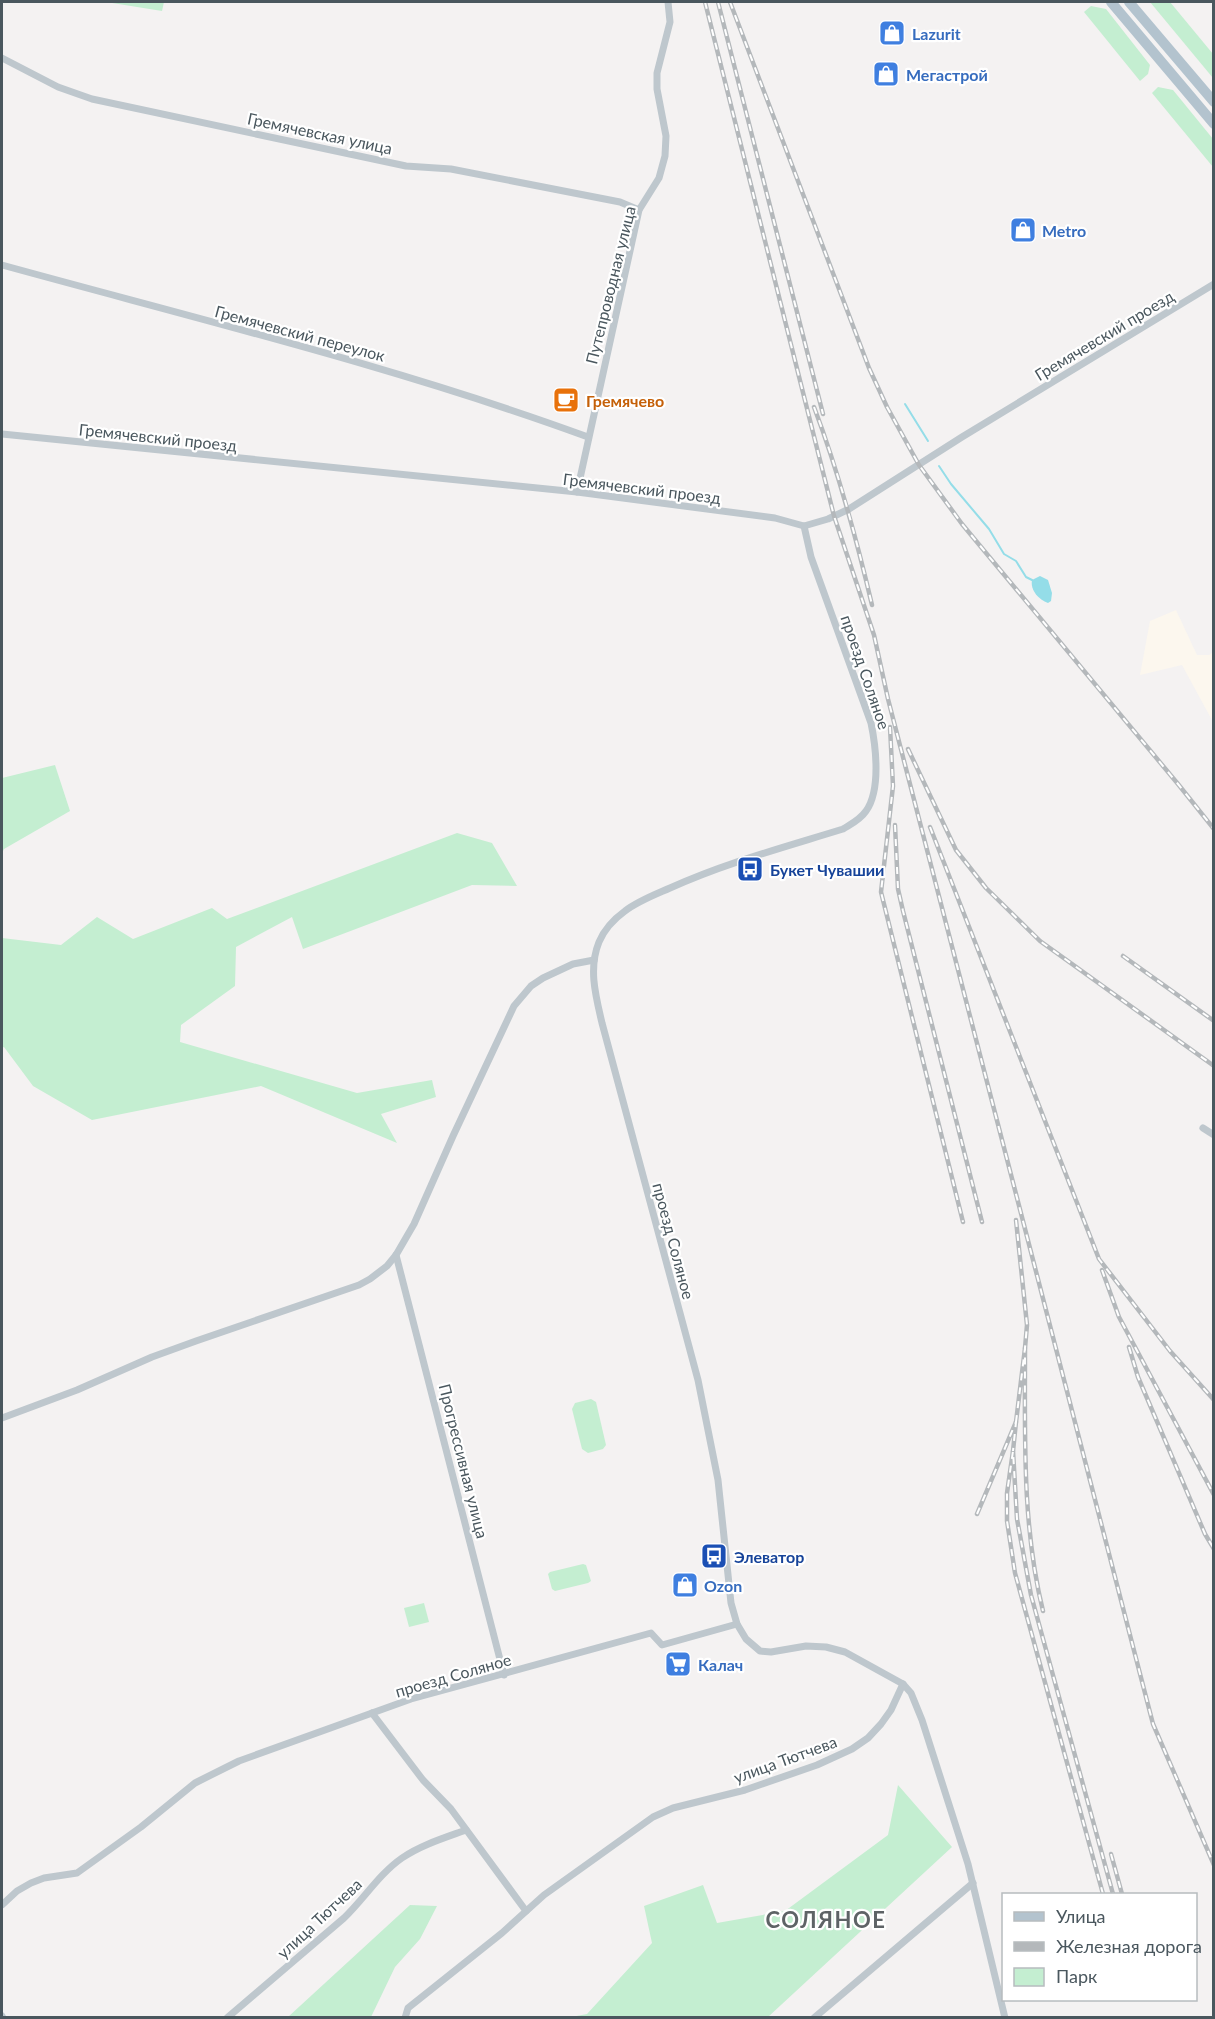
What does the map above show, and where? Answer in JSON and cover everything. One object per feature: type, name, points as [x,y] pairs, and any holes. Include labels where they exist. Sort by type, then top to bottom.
[{"type":"main road","points":[[1111,2],[1214,124]]},
{"type":"main road","points":[[1129,2],[1214,102]]},
{"type":"street","name":"Путепроводная улица","points":[[577,492],[639,210],[659,178],[665,156],[666,136],[657,89],[657,74],[670,22],[668,2]]},
{"type":"street","name":"Гремячевская улица","points":[[2,58],[58,87],[92,99],[406,166],[451,169],[620,202],[639,210]]},
{"type":"street","name":"Гремячевский переулок","points":[[2,265],[378,367],[520,412],[588,437]]},
{"type":"street","name":"Гремячевский проезд","points":[[2,434],[577,492],[775,518],[804,526],[828,519],[849,509],[962,437],[1214,284]]},
{"type":"street","name":"проезд Соляное","points":[[2,1905],[30,1883],[44,1878],[77,1873],[141,1827],[195,1783],[238,1761],[412,1699],[651,1633],[662,1645],[737,1624],[731,1603],[718,1480],[698,1380],[602,1023],[595,990],[594,960],[606,930],[626,910],[641,901],[698,876],[843,829],[858,820],[871,801],[876,747],[871,723],[812,557],[804,526]]},
{"type":"street","points":[[2,1418],[77,1390],[152,1357],[359,1285],[378,1273],[396,1254],[414,1224],[514,1006],[531,986],[543,978],[573,964],[594,960]]},
{"type":"street","points":[[1203,1128],[1214,1135]]},
{"type":"street","name":"Прогрессивная улица","points":[[396,1254],[504,1675]]},
{"type":"street","points":[[737,1624],[746,1639],[760,1651],[771,1652],[806,1646],[826,1647],[845,1652],[903,1684],[911,1693],[922,1720],[973,1883],[1005,2018]]},
{"type":"street","name":"улица Тютчева","points":[[405,2018],[408,2008],[502,1933],[558,1884],[653,1817],[673,1808],[745,1790],[817,1765],[852,1749],[868,1738],[881,1724],[891,1710],[903,1684]]},
{"type":"street","points":[[372,1713],[423,1780],[451,1809],[526,1911]]},
{"type":"street","name":"улица Тютчева","points":[[227,2018],[344,1918],[402,1858],[422,1847],[466,1830]]},
{"type":"street","points":[[814,2018],[973,1883]]},
{"type":"shaded area","points":[[1176,610],[1197,655],[1209,655],[1213,652],[1213,722],[1182,665],[1140,675],[1150,621]]},
{"type":"green space","points":[[106,2],[164,2],[162,11]]},
{"type":"green space","points":[[1150,2],[1170,2],[1213,54],[1213,78]]},
{"type":"green space","points":[[1091,6],[1106,9],[1150,65],[1148,74],[1140,81],[1084,12]]},
{"type":"green space","points":[[1158,87],[1173,90],[1213,139],[1213,167],[1152,93]]},
{"type":"green space","points":[[55,765],[70,811],[4,849],[2,853],[2,778]]},
{"type":"green space","points":[[457,833],[492,843],[517,886],[472,885],[303,949],[292,917],[236,947],[235,986],[181,1025],[180,1042],[357,1093],[432,1080],[436,1097],[381,1114],[397,1143],[261,1086],[92,1120],[33,1086],[4,1047],[2,1048],[2,938],[61,945],[97,917],[133,939],[212,908],[227,919]]},
{"type":"green space","points":[[591,1399],[596,1402],[606,1445],[603,1449],[588,1453],[582,1449],[572,1409],[575,1403]]},
{"type":"green space","points":[[586,1565],[591,1581],[555,1591],[552,1589],[548,1574],[550,1572]]},
{"type":"green space","points":[[424,1603],[429,1622],[409,1627],[404,1608]]},
{"type":"green space","points":[[898,1785],[952,1847],[768,2017],[571,2017],[587,2014],[652,1943],[644,1906],[703,1885],[717,1923],[785,1911],[888,1835]]},
{"type":"green space","points":[[410,1905],[437,1906],[420,1939],[395,1967],[371,2017],[288,2017]]},
{"type":"water","points":[[1040,576],[1048,580],[1052,593],[1051,601],[1048,603],[1038,597],[1032,587],[1032,580]]},
{"type":"waterway","points":[[905,404],[928,441]]},
{"type":"waterway","points":[[939,466],[989,529],[1004,554],[1016,561],[1026,577],[1032,580]]},
{"type":"railway","points":[[705,2],[834,516],[874,635],[888,699],[1153,1724],[1214,1865]]},
{"type":"railway","points":[[718,2],[823,414]]},
{"type":"railway","points":[[730,2],[869,368],[887,407],[919,465],[962,524],[1214,829]]},
{"type":"railway","points":[[814,407],[846,505],[872,605]]},
{"type":"railway","points":[[890,727],[893,786],[881,892],[963,1222]]},
{"type":"railway","points":[[908,749],[956,850],[986,888],[1040,941],[1214,1066]]},
{"type":"railway","points":[[895,825],[898,889],[982,1222]]},
{"type":"railway","points":[[930,827],[1099,1259],[1170,1351],[1214,1400]]},
{"type":"railway","points":[[1123,956],[1214,1021]]},
{"type":"railway","points":[[1016,1220],[1027,1325],[1025,1348]]},
{"type":"railway","points":[[1102,1270],[1119,1317],[1214,1495]]},
{"type":"railway","points":[[1129,1347],[1138,1377],[1205,1534],[1214,1549]]},
{"type":"railway","points":[[1016,1422],[1025,1348],[1028,1514],[1036,1579],[1043,1611]]},
{"type":"railway","points":[[977,1514],[1016,1422],[1013,1451]]},
{"type":"railway","points":[[1103,1893],[1015,1573],[1007,1521],[1007,1493],[1013,1451],[1017,1519],[1031,1595],[1113,1893]]},
{"type":"railway","points":[[1111,1854],[1122,1893]]},
{"type":"place","name":"Lazurit","points":[[892,33]]},
{"type":"place","name":"Мегастрой","points":[[886,74]]},
{"type":"place","name":"Metro","points":[[1023,230]]},
{"type":"place","name":"Гремячево","points":[[566,400]]},
{"type":"place","name":"Букет Чувашии","points":[[750,869]]},
{"type":"place","name":"Элеватор","points":[[714,1556]]},
{"type":"place","name":"Ozon","points":[[685,1585]]},
{"type":"place","name":"Калач","points":[[678,1664]]},
{"type":"district","name":"СОЛЯНОЕ","points":[[826,1919]]}]
